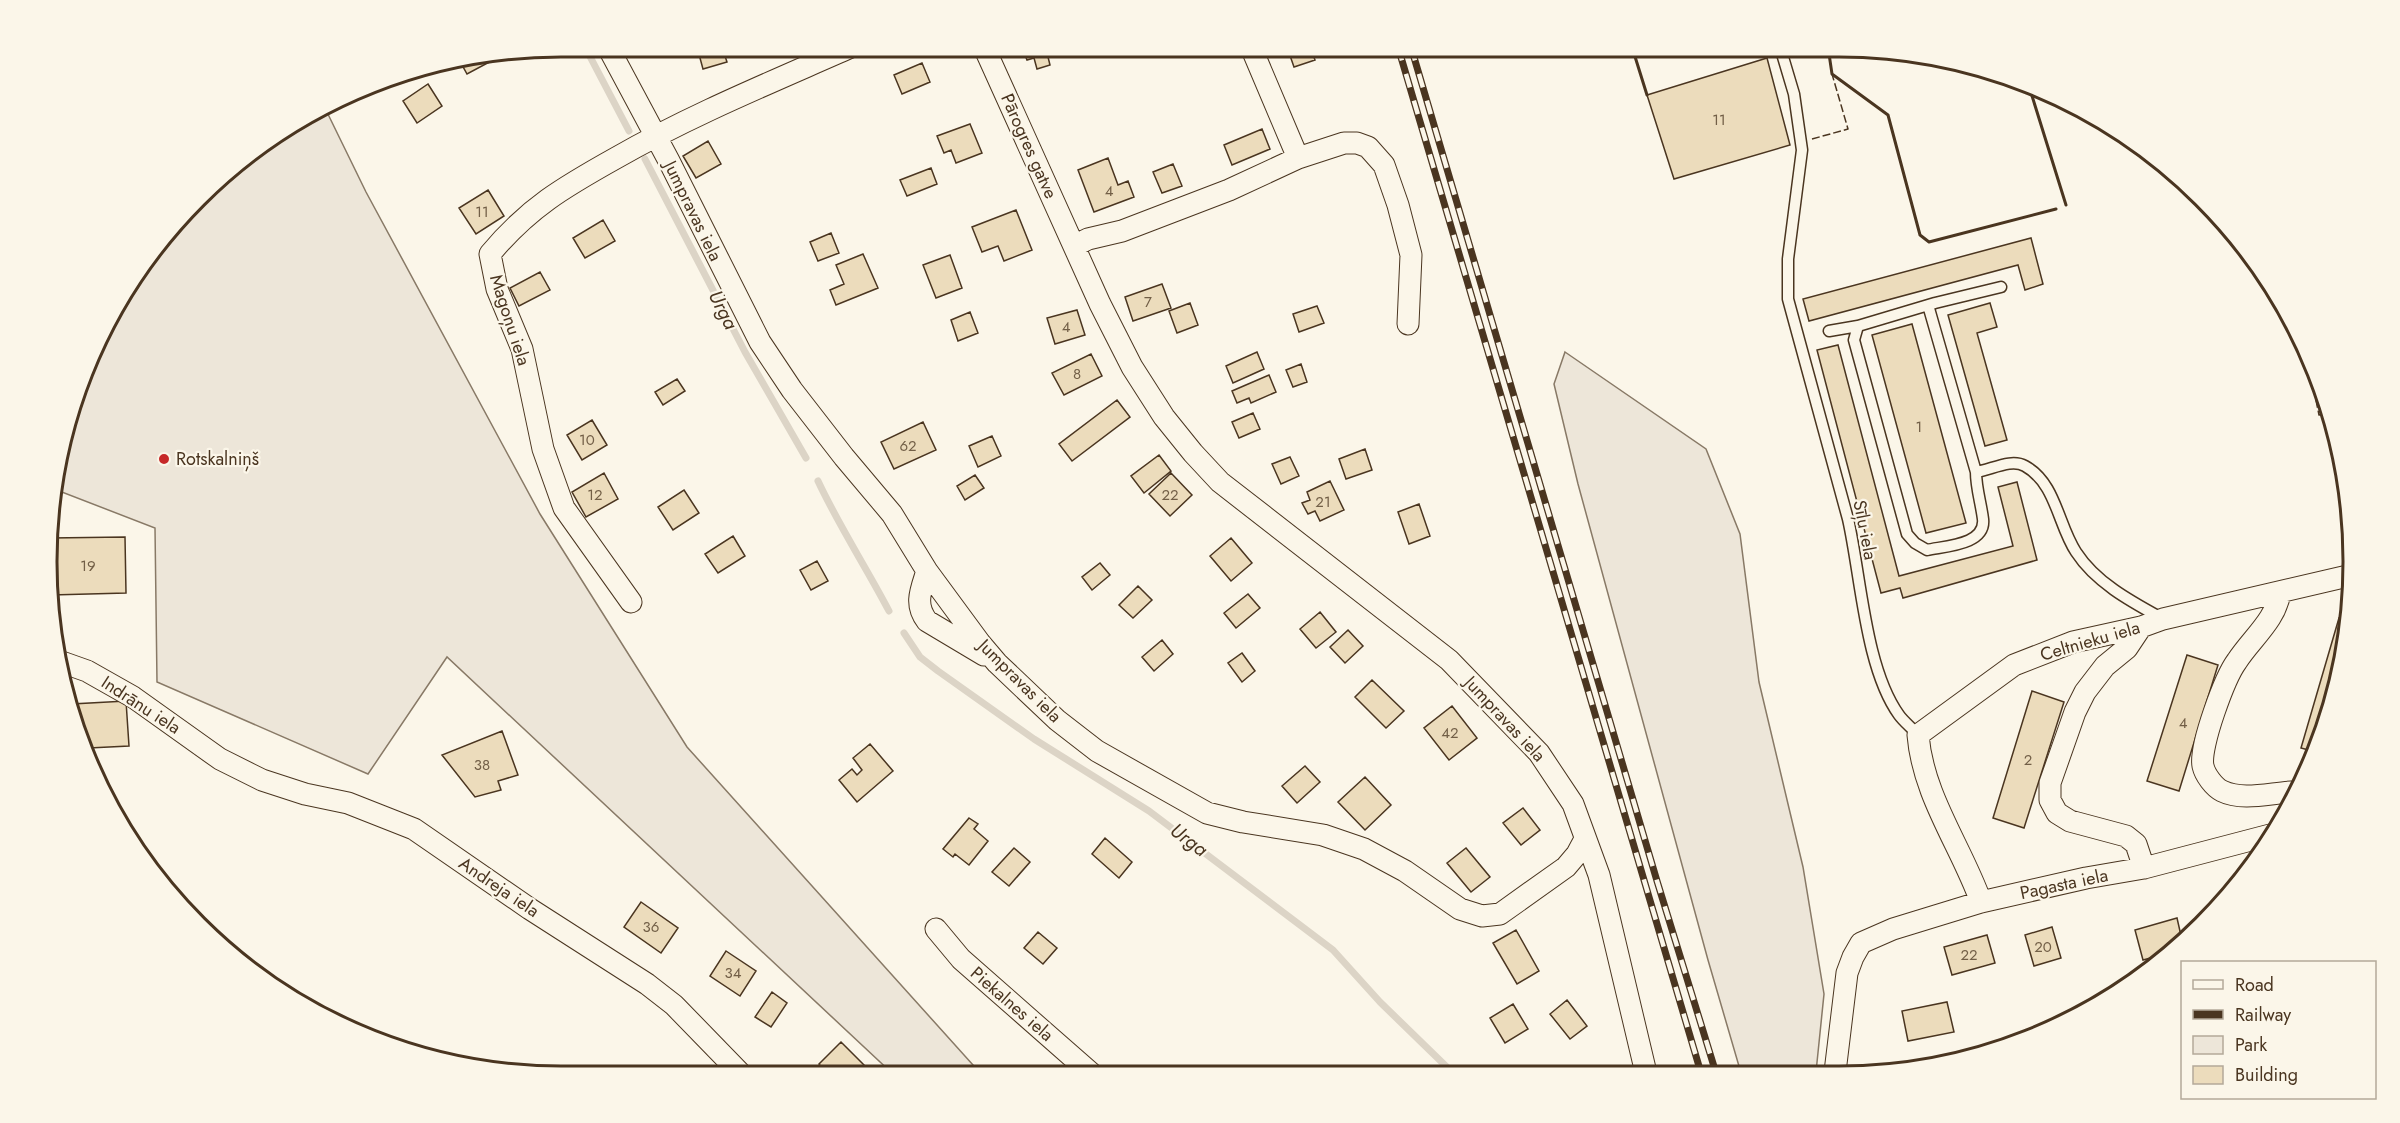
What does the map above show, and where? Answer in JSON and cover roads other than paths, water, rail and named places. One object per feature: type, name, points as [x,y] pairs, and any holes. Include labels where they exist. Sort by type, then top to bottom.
[{"type":"street","name":"Jumpravas iela","points":[[614,57],[760,342],[792,390],[850,465],[892,514],[927,571],[997,663],[1057,720],[1097,751],[1207,813],[1243,822],[1323,835],[1364,849],[1405,871],[1460,909],[1482,916],[1500,914],[1566,867],[1577,854],[1585,839]]},
{"type":"street","name":"Magoņu iela","points":[[631,602],[564,508],[543,449],[522,349],[497,289],[490,254],[508,231],[557,191],[654,135],[827,57]]},
{"type":"street","name":"Pārogres gatve","points":[[989,57],[1074,246]]},
{"type":"street","points":[[1256,57],[1298,158]]},
{"type":"street","points":[[1074,246],[1088,239],[1122,231],[1229,190],[1298,158],[1344,143],[1357,143],[1368,147],[1384,165],[1398,205],[1411,255],[1408,324]]},
{"type":"street","name":"Jumpravas iela","points":[[1074,246],[1132,367],[1164,417],[1192,453],[1220,482],[1449,660],[1539,753],[1573,804],[1599,875],[1644,1066]]},
{"type":"street","points":[[927,571],[919,595],[918,606],[921,614],[927,621],[997,663]]},
{"type":"street","name":"Celtnieku iela","points":[[1918,735],[2014,665],[2073,642],[2343,577]]},
{"type":"street","points":[[2280,592],[2278,604],[2269,621],[2235,664],[2206,738],[2203,765],[2210,780],[2222,791],[2240,795],[2287,792]]},
{"type":"street","points":[[2141,627],[2127,648],[2105,666],[2085,692],[2075,712],[2050,783],[2050,800],[2057,813],[2070,821],[2126,836],[2136,844],[2144,868]]},
{"type":"street","name":"Indrānu iela","points":[[68,664],[87,671],[133,697],[220,759]]},
{"type":"street","points":[[1918,735],[1925,777],[1972,877],[1981,902]]},
{"type":"street","name":"Andreja iela","points":[[220,759],[262,780],[305,794],[348,803],[414,829],[530,909],[647,984],[674,1005],[734,1066]]},
{"type":"street","name":"Pagasta iela","points":[[1836,1066],[1847,973],[1852,957],[1861,943],[1893,929],[1981,902],[2086,878],[2144,868],[2261,837]]},
{"type":"street","name":"Piekalnes iela","points":[[936,929],[961,959],[1083,1066]]},
{"type":"lane","name":"Sīļu iela","points":[[1783,57],[1794,94],[1802,150],[1788,260],[1788,299],[1848,519],[1857,576],[1879,675],[1899,715],[1918,735]]},
{"type":"lane","points":[[1829,331],[1858,326],[1928,305],[2001,287]]},
{"type":"lane","points":[[1858,326],[1854,340],[1907,534],[1915,543],[1927,550],[1974,539],[1981,532],[1984,522],[1976,472],[1928,305]]},
{"type":"lane","points":[[1976,472],[2012,462],[2025,466],[2043,481],[2070,542],[2085,565],[2112,588],[2163,619]]},
{"type":"waterway","name":"Urga","points":[[590,57],[629,131]]},
{"type":"waterway","name":"Urga","points":[[645,159],[745,352],[806,458]]},
{"type":"waterway","name":"Urga","points":[[818,481],[889,611]]},
{"type":"waterway","name":"Urga","points":[[904,633],[920,657],[938,671],[1034,739],[1149,811],[1333,950],[1380,1002],[1446,1066]]},
{"type":"railway","points":[[1401,57],[1699,1066]]},
{"type":"railway","points":[[1414,57],[1714,1066]]},
{"type":"place","name":"Rotskalniņš","points":[[164,459]]}]
